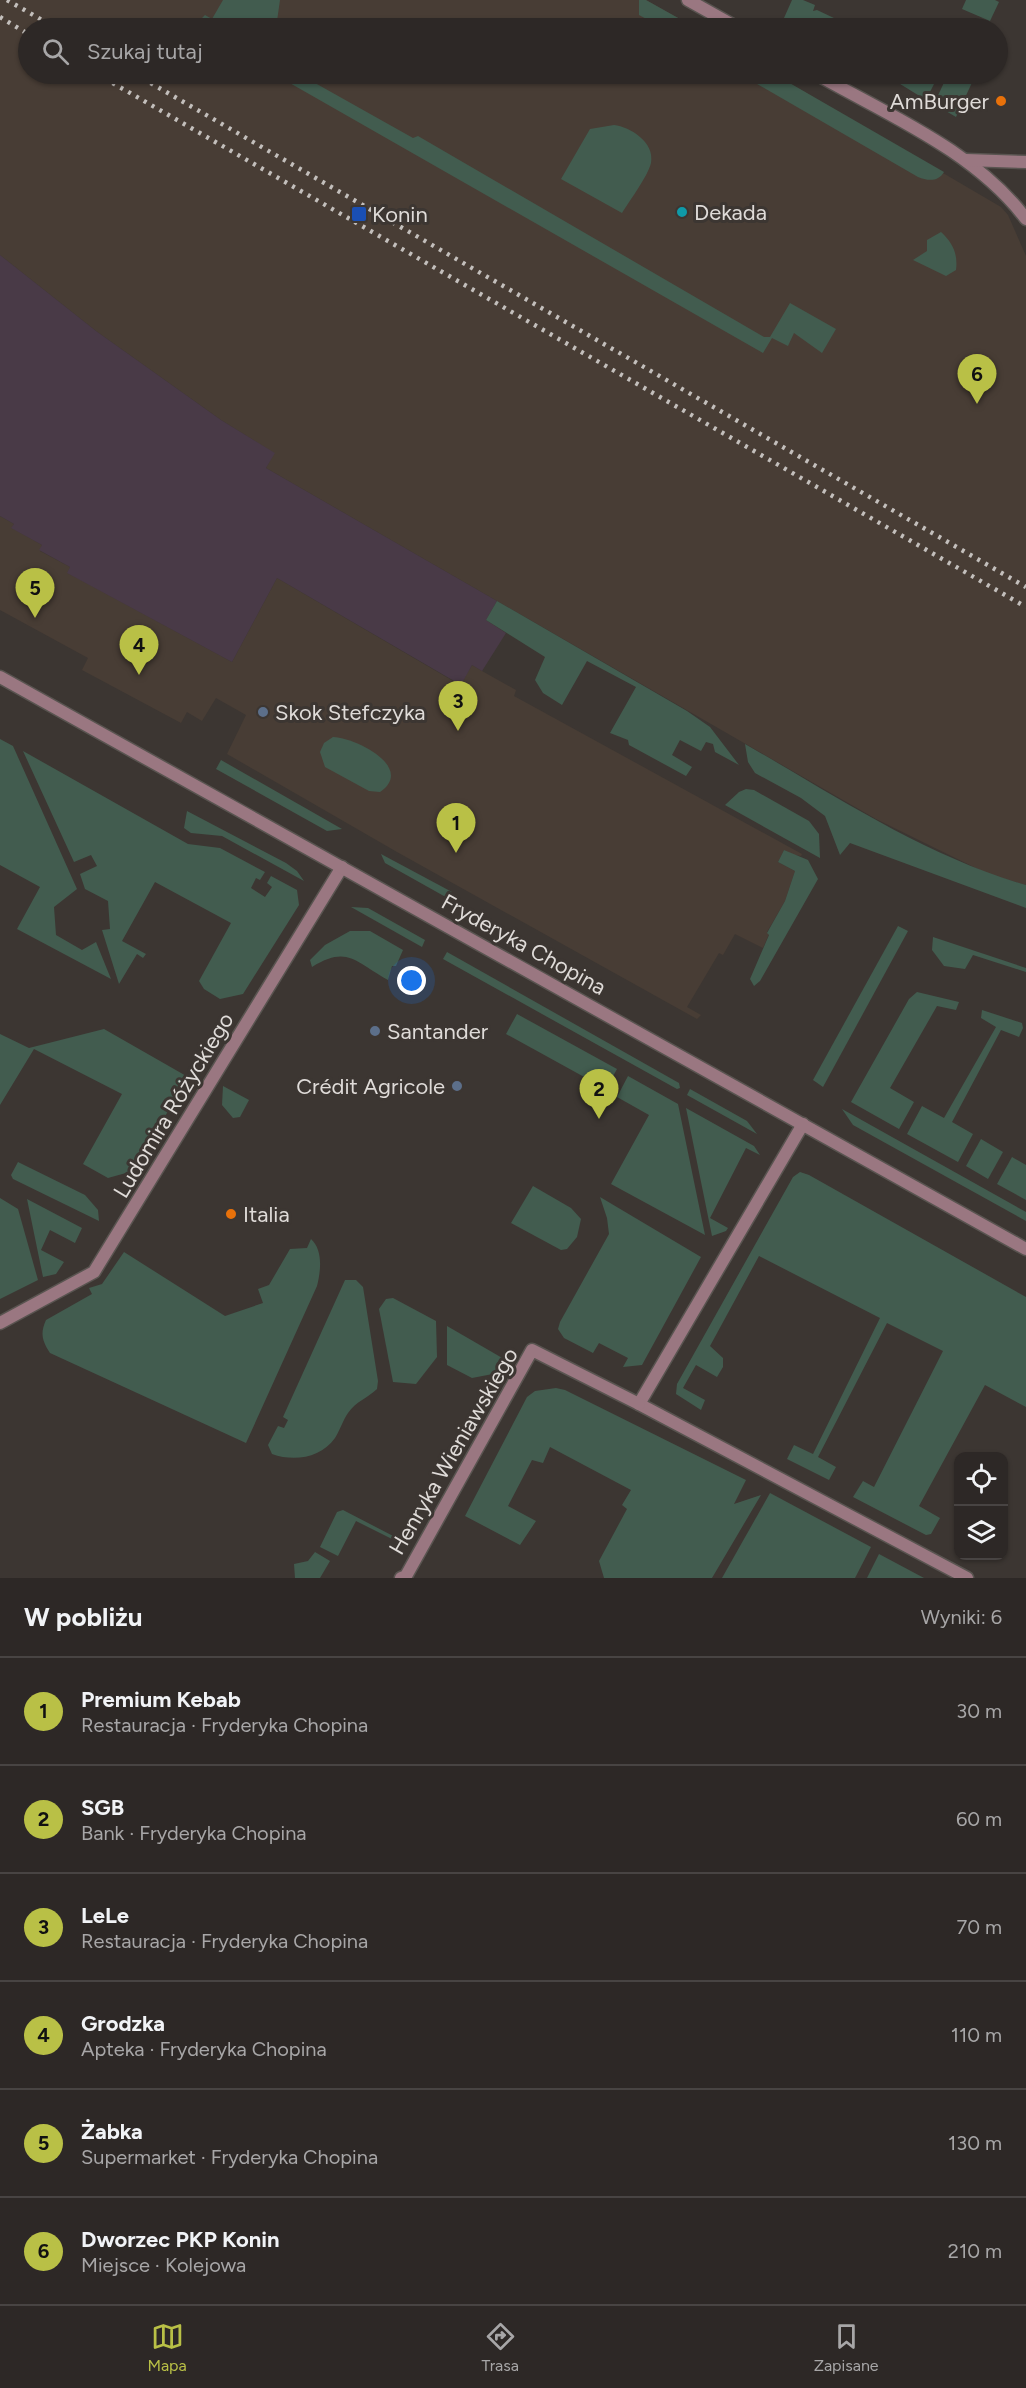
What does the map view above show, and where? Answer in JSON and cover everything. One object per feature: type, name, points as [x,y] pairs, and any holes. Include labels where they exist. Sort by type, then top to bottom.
[{"type":"street","points":[[688,0],[720,18]]},
{"type":"street","points":[[833,84],[966,160],[1014,202],[1026,219]]},
{"type":"street","points":[[966,160],[1026,162]]},
{"type":"street","name":"Fryderyka Chopina","points":[[0,677],[1026,1250]]},
{"type":"street","name":"Ludomira Różyckiego","points":[[4,1322],[94,1272],[342,867]]},
{"type":"street","points":[[639,1404],[803,1124]]},
{"type":"street","name":"Henryka Wieniawskiego","points":[[401,1578],[406,1576],[532,1350],[639,1404],[967,1578]]},
{"type":"shaded area","points":[[0,0],[646,0],[678,18],[18,18],[18,84],[791,84],[1001,207],[1008,215],[1026,256],[1026,885],[990,875],[876,819],[266,468],[274,453],[221,420],[96,331],[0,255]]},
{"type":"shaded area","points":[[0,255],[96,331],[221,420],[275,453],[266,468],[497,601],[486,620],[506,633],[482,671],[472,665],[461,685],[277,578],[232,662],[67,573],[70,567],[39,550],[42,545],[11,528],[14,524],[0,516]]},
{"type":"shaded area","points":[[0,516],[14,524],[12,528],[42,545],[40,551],[70,567],[68,573],[232,662],[277,578],[460,685],[472,665],[516,690],[514,696],[802,854],[801,856],[793,855],[784,850],[778,862],[795,871],[785,901],[767,932],[769,934],[763,948],[735,934],[723,955],[719,953],[687,1007],[701,1015],[697,1019],[397,852],[227,754],[246,715],[216,698],[202,721],[187,712],[181,723],[82,670],[88,658],[0,610]]},
{"type":"green space","points":[[223,0],[280,0],[277,18],[213,18]]},
{"type":"green space","points":[[639,0],[646,0],[678,18],[645,18],[639,15]]},
{"type":"green space","points":[[792,0],[803,0],[815,5],[813,11],[817,10],[834,18],[784,18]]},
{"type":"green space","points":[[966,0],[999,2],[991,18],[983,18],[962,9]]},
{"type":"green space","points":[[292,84],[317,84],[413,138],[418,136],[764,337],[770,337],[790,303],[836,329],[822,353],[794,333],[788,346],[772,338],[763,353]]},
{"type":"green space","points":[[757,84],[791,84],[944,172],[939,178],[933,180],[918,177]]},
{"type":"green space","points":[[900,84],[934,84],[926,100]]},
{"type":"green space","points":[[943,84],[971,84],[956,117],[934,104]]},
{"type":"green space","points":[[614,125],[634,132],[645,142],[651,155],[651,163],[646,174],[622,213],[561,179],[590,129]]},
{"type":"green space","points":[[941,232],[952,245],[956,259],[956,270],[946,276],[913,260],[927,251],[927,240]]},
{"type":"green space","points":[[497,601],[687,711],[710,727],[739,765],[715,752],[713,744],[706,742],[701,751],[680,740],[672,755],[692,767],[686,776],[629,745],[628,740],[610,733],[636,687],[587,661],[562,705],[543,693],[535,680],[545,657],[486,620]]},
{"type":"green space","points":[[333,737],[355,743],[379,756],[387,764],[391,773],[389,783],[380,792],[369,791],[325,767],[320,752],[324,743]]},
{"type":"green space","points":[[0,739],[13,746],[77,889],[54,907],[56,935],[82,950],[96,942],[111,979],[17,929],[40,887],[0,865]]},
{"type":"green space","points":[[745,744],[847,804],[917,841],[989,873],[1026,885],[1026,908],[850,843],[840,855],[825,816],[801,798],[755,773],[748,762]]},
{"type":"green space","points":[[23,751],[188,844],[220,848],[265,872],[260,880],[256,878],[251,888],[265,897],[272,887],[267,883],[271,876],[297,890],[299,905],[243,994],[220,999],[204,989],[199,981],[231,923],[155,882],[122,941],[146,954],[143,958],[137,954],[119,984],[102,930],[110,929],[108,901],[85,889],[80,874],[97,866],[91,855],[74,862]]},
{"type":"green space","points":[[221,760],[342,829],[327,831],[216,769]]},
{"type":"green space","points":[[746,789],[754,790],[809,821],[819,834],[820,858],[725,805],[739,792]]},
{"type":"green space","points":[[187,811],[286,863],[297,871],[304,881],[222,836],[191,833],[184,828]]},
{"type":"green space","points":[[784,850],[808,860],[818,879],[760,981],[754,986],[750,979],[769,935],[767,933],[785,901],[795,871],[778,862]]},
{"type":"green space","points":[[381,854],[452,892],[451,900],[385,863]]},
{"type":"green space","points":[[351,907],[368,908],[425,940],[422,947]]},
{"type":"green space","points":[[898,926],[908,931],[823,1087],[813,1080]]},
{"type":"green space","points":[[350,931],[370,931],[403,950],[396,966],[392,966],[388,980],[359,962],[343,957],[334,957],[312,967],[310,960],[325,945]]},
{"type":"green space","points":[[933,937],[1026,968],[1026,972],[973,955],[965,969],[944,966],[932,950]]},
{"type":"green space","points":[[447,952],[679,1083],[680,1088],[677,1089],[443,959]]},
{"type":"green space","points":[[917,992],[959,1002],[956,1010],[937,1006],[890,1088],[914,1102],[899,1129],[851,1102],[909,999]]},
{"type":"green space","points":[[982,1010],[1022,1023],[1023,1028],[1019,1037],[1001,1030],[952,1122],[973,1134],[958,1162],[907,1134],[922,1106],[944,1118],[996,1027],[981,1018]]},
{"type":"green space","points":[[517,1014],[617,1069],[606,1089],[506,1034]]},
{"type":"green space","points":[[104,1029],[188,1077],[133,1171],[108,1178],[83,1164],[122,1094],[34,1049],[0,1105],[0,1034],[29,1048]]},
{"type":"green space","points":[[628,1076],[678,1104],[705,1235],[611,1184],[649,1115],[617,1097]]},
{"type":"green space","points":[[223,1086],[249,1100],[240,1117],[233,1118],[222,1105]]},
{"type":"green space","points":[[690,1089],[747,1121],[757,1134],[687,1095]]},
{"type":"green space","points":[[686,1108],[754,1146],[760,1155],[746,1148],[710,1218],[728,1228],[712,1236]]},
{"type":"green space","points":[[842,1109],[1026,1212],[1026,1221],[853,1125]]},
{"type":"green space","points":[[981,1139],[1003,1152],[988,1179],[966,1166]]},
{"type":"green space","points":[[1012,1157],[1026,1165],[1026,1200],[997,1184]]},
{"type":"green space","points":[[18,1162],[85,1195],[98,1210],[99,1221],[13,1179],[11,1175]]},
{"type":"green space","points":[[800,1172],[1026,1297],[1026,1407],[985,1385],[919,1506],[940,1518],[931,1534],[926,1535],[853,1497],[863,1481],[874,1487],[943,1351],[887,1323],[818,1457],[836,1467],[829,1480],[787,1459],[794,1445],[813,1454],[880,1318],[759,1256],[710,1346],[723,1358],[723,1367],[717,1377],[696,1365],[683,1388],[705,1400],[701,1410],[676,1394],[677,1384],[793,1177]]},
{"type":"green space","points":[[533,1186],[571,1208],[581,1219],[577,1237],[567,1249],[561,1250],[511,1223]]},
{"type":"green space","points":[[600,1197],[701,1257],[642,1365],[623,1367],[628,1358],[599,1343],[593,1353],[564,1338],[558,1329],[609,1234],[607,1218]]},
{"type":"green space","points":[[0,1198],[18,1209],[38,1280],[0,1299]]},
{"type":"green space","points":[[27,1199],[82,1228],[75,1243],[50,1230],[41,1250],[64,1262],[56,1274],[43,1277]]},
{"type":"green space","points":[[311,1239],[319,1254],[320,1267],[317,1286],[246,1443],[50,1353],[44,1341],[43,1329],[46,1320],[92,1294],[89,1288],[102,1284],[124,1252],[225,1316],[263,1303],[258,1289],[269,1285],[290,1249],[307,1248]]},
{"type":"green space","points":[[345,1280],[356,1280],[363,1287],[378,1381],[377,1389],[351,1409],[335,1438],[322,1450],[298,1458],[272,1454],[268,1445],[278,1426],[284,1428],[288,1420],[283,1417]]},
{"type":"green space","points":[[393,1298],[436,1321],[437,1357],[416,1384],[393,1382],[379,1309],[386,1299]]},
{"type":"green space","points":[[447,1326],[504,1359],[498,1373],[472,1378],[447,1365]]},
{"type":"green space","points":[[556,1388],[565,1390],[746,1480],[734,1504],[761,1495],[712,1578],[604,1578],[599,1561],[627,1509],[622,1505],[631,1490],[550,1447],[543,1463],[532,1460],[508,1506],[536,1521],[520,1545],[465,1516],[527,1397],[535,1391]]},
{"type":"green space","points":[[770,1493],[871,1547],[855,1578],[722,1578]]},
{"type":"green space","points":[[343,1510],[397,1538],[398,1542],[356,1521],[338,1556],[320,1547],[337,1512]]},
{"type":"green space","points":[[315,1552],[330,1561],[320,1578],[295,1578],[294,1564],[308,1561]]},
{"type":"green space","points":[[879,1554],[924,1578],[867,1578]]},
{"type":"railway","points":[[7,0],[38,18]]},
{"type":"railway","points":[[0,17],[18,28]]},
{"type":"railway","points":[[114,84],[1026,607]]},
{"type":"railway","points":[[152,84],[1026,587]]},
{"type":"place","name":"AmBurger","points":[[1001,101]]},
{"type":"place","name":"Dekada","points":[[682,212]]},
{"type":"place","name":"Konin","points":[[359,214]]},
{"type":"place","name":"Dworzec PKP Konin","points":[[977,404]]},
{"type":"place","name":"Żabka","points":[[35,618]]},
{"type":"place","name":"Grodzka","points":[[139,675]]},
{"type":"place","name":"Skok Stefczyka","points":[[263,712]]},
{"type":"place","name":"LeLe","points":[[458,731]]},
{"type":"place","name":"Premium Kebab","points":[[456,853]]},
{"type":"place","name":"Santander","points":[[375,1031]]},
{"type":"place","name":"Crédit Agricole","points":[[457,1086]]},
{"type":"place","name":"SGB","points":[[599,1119]]},
{"type":"place","name":"Italia","points":[[231,1214]]}]
